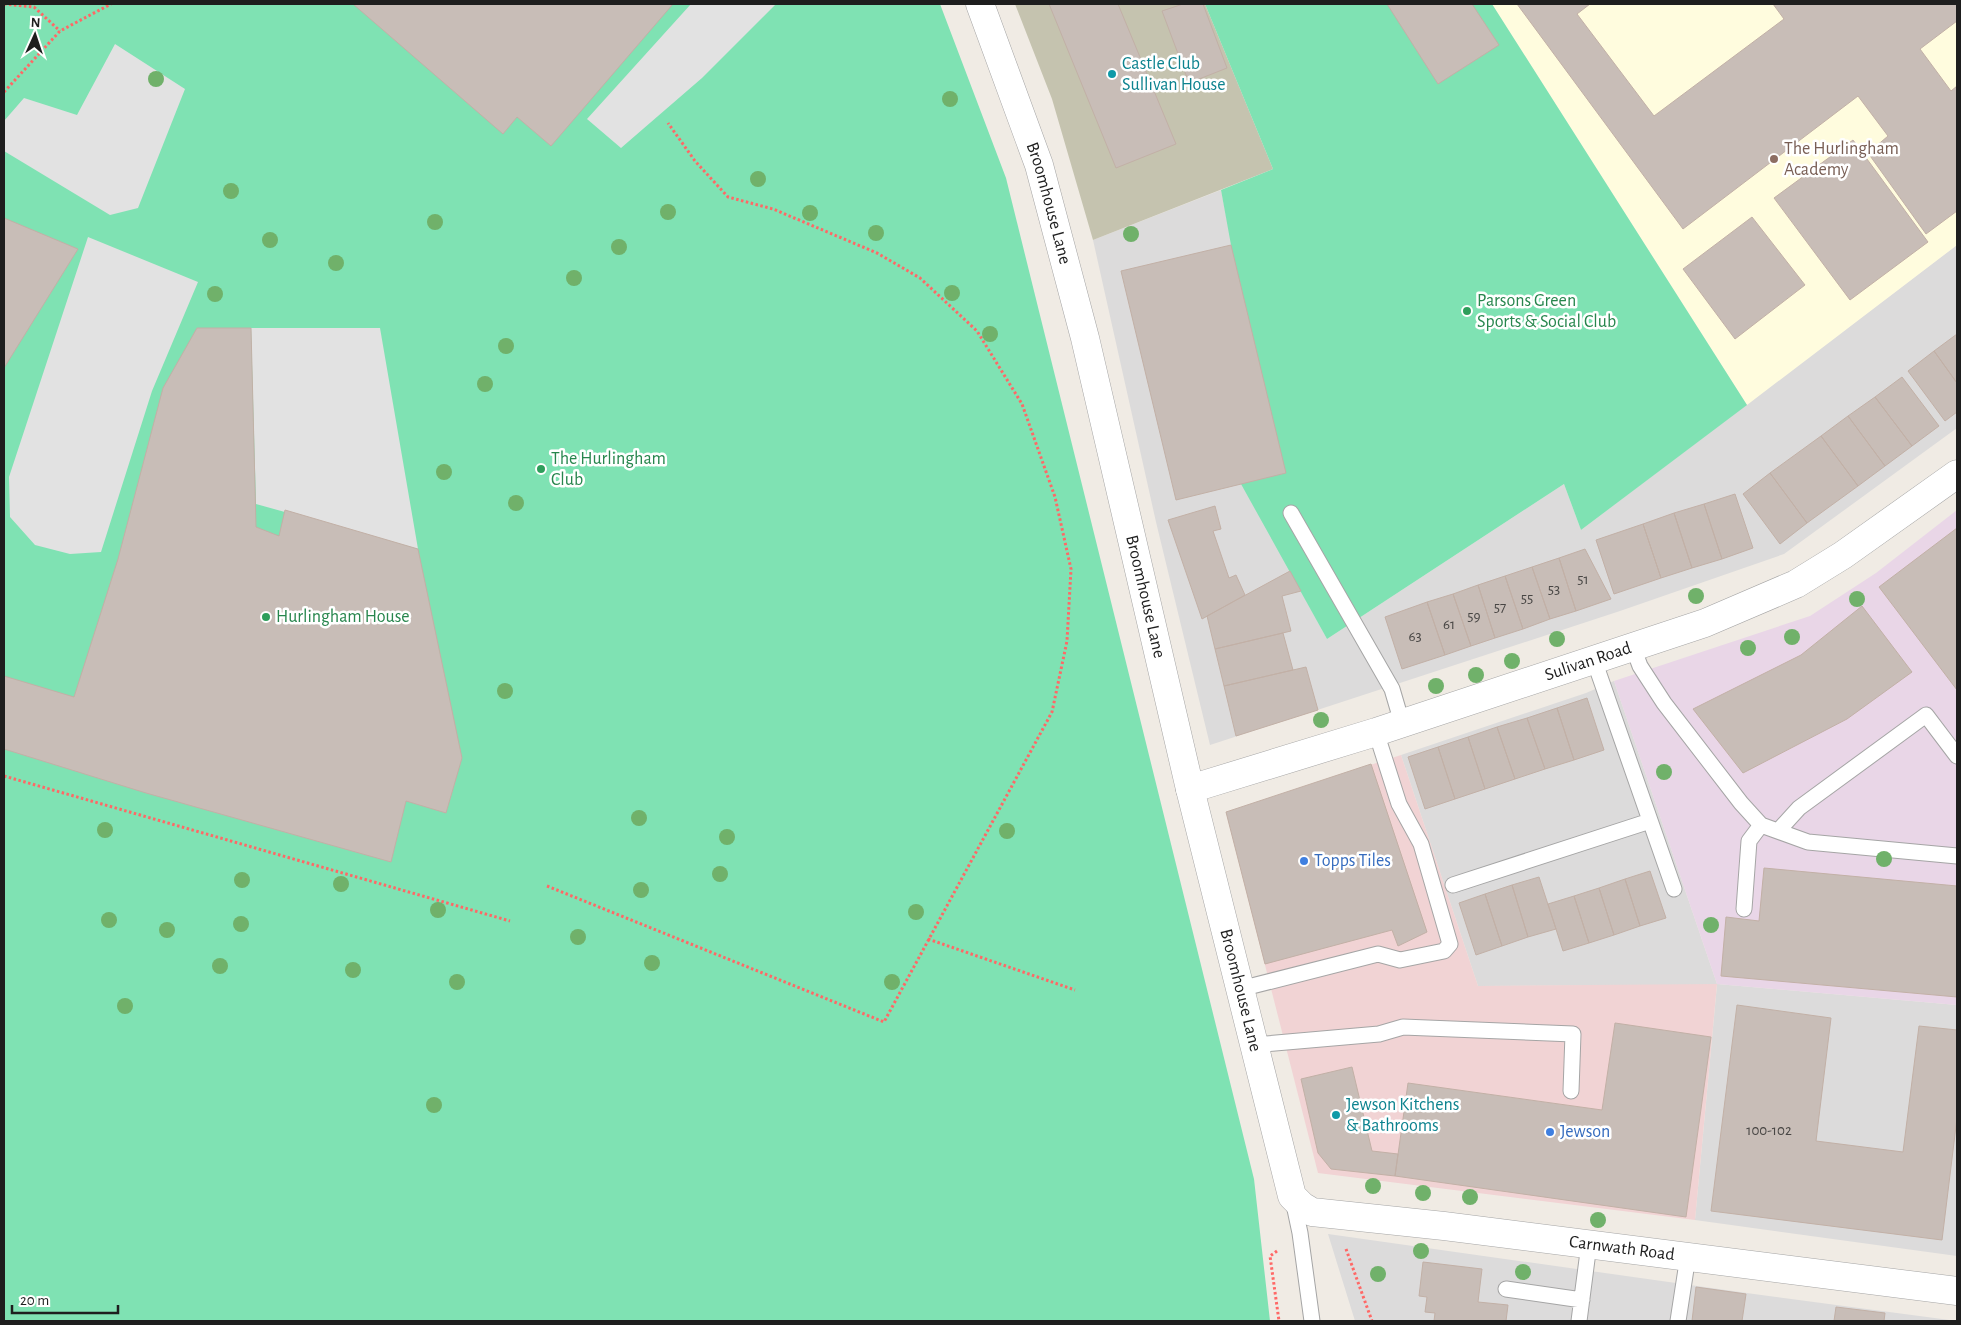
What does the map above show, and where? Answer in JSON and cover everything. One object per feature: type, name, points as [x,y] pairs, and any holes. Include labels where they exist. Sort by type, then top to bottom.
[{"type":"street","name":"Broomhouse Lane","points":[[980,4],[1039,165],[1085,338],[1190,789],[1292,1196]]},
{"type":"street","name":"Sulivan Road","points":[[1190,789],[1402,724],[1705,623],[1796,584],[1844,555],[1957,474]]},
{"type":"street","name":"Carnwath Road","points":[[1292,1196],[1302,1206],[1312,1212],[1334,1213],[1688,1256],[1957,1291]]},
{"type":"lane","points":[[1290,514],[1392,689],[1402,724]]},
{"type":"lane","points":[[1633,647],[1640,666],[1664,704],[1741,803],[1761,825],[1808,842],[1957,856]]},
{"type":"lane","points":[[1594,660],[1674,889]]},
{"type":"lane","points":[[1778,831],[1799,808],[1926,715],[1957,756]]},
{"type":"lane","points":[[1240,989],[1378,954],[1400,960],[1444,951],[1450,944],[1421,844],[1399,804],[1376,732]]},
{"type":"lane","points":[[1453,885],[1650,821]]},
{"type":"lane","points":[[1744,909],[1749,841],[1761,825]]},
{"type":"lane","points":[[1254,1045],[1379,1034],[1403,1027],[1573,1034],[1571,1091]]},
{"type":"lane","points":[[1292,1196],[1300,1233],[1312,1321]]},
{"type":"lane","points":[[1579,1321],[1588,1244]]},
{"type":"lane","points":[[1678,1321],[1688,1256]]},
{"type":"lane","points":[[1506,1289],[1582,1300]]},
{"type":"path","points":[[4,4],[34,7],[60,31]]},
{"type":"path","points":[[4,92],[60,31],[111,4]]},
{"type":"path","points":[[546,886],[884,1022],[1052,712],[1067,641],[1071,569],[1055,497],[1022,404],[977,331],[920,278],[877,253],[773,209],[728,197],[695,161],[668,123]]},
{"type":"path","points":[[4,776],[510,921]]},
{"type":"path","points":[[928,940],[1075,990]]},
{"type":"path","points":[[1334,1213],[1372,1321]]},
{"type":"shaded area","points":[[691,4],[776,4],[702,78],[621,148],[587,119]]},
{"type":"shaded area","points":[[1015,4],[1205,4],[1273,169],[1093,240],[1052,99]]},
{"type":"shaded area","name":"The Hurlingham Academy","points":[[1492,4],[1957,4],[1957,245],[1747,405]]},
{"type":"shaded area","points":[[115,44],[185,89],[138,208],[110,215],[4,151],[4,121],[24,98],[77,115]]},
{"type":"shaded area","points":[[1221,190],[1301,591],[1327,639],[1564,484],[1581,530],[1957,245],[1957,428],[1784,554],[1620,611],[1210,745],[1156,522],[1093,240]]},
{"type":"shaded area","points":[[88,237],[198,282],[152,391],[101,552],[70,554],[35,545],[10,517],[9,477]]},
{"type":"shaded area","points":[[251,328],[380,328],[418,549],[256,504]]},
{"type":"shaded area","points":[[1957,510],[1957,1005],[1717,984],[1614,681],[1810,616],[1876,573]]},
{"type":"shaded area","points":[[1614,681],[1717,984],[1957,1005],[1957,1256],[1695,1220],[1717,985],[1478,986],[1401,755],[1586,693]]},
{"type":"shaded area","points":[[1401,755],[1478,986],[1717,984],[1695,1220],[1318,1173],[1226,812]]},
{"type":"shaded area","points":[[1328,1234],[1754,1294],[1957,1321],[1355,1321]]},
{"type":"green space","name":"The Hurlingham Club","points":[[4,4],[940,4],[1006,178],[1254,1179],[1270,1321],[4,1321]]},
{"type":"green space","name":"Parsons Green Sports & Social Club","points":[[1205,4],[1492,4],[1747,405],[1581,530],[1564,484],[1327,639],[1241,484],[1231,245],[1221,190],[1273,169]]},
{"type":"building","points":[[353,4],[673,4],[551,146],[517,117],[503,134]]},
{"type":"building","name":"Castle Club Sullivan House","points":[[1049,4],[1118,4],[1176,144],[1116,168]]},
{"type":"building","points":[[1183,4],[1203,4],[1227,68],[1189,83],[1162,11]]},
{"type":"building","points":[[1387,4],[1472,4],[1499,45],[1438,84]]},
{"type":"building","points":[[1517,4],[1590,4],[1577,14],[1654,116],[1784,19],[1773,4],[1957,4],[1957,21],[1920,49],[1951,91],[1957,86],[1957,211],[1926,234],[1868,153],[1888,136],[1858,96],[1683,229]]},
{"type":"building","points":[[1853,140],[1928,242],[1850,300],[1774,198]]},
{"type":"building","points":[[1752,217],[1805,285],[1735,339],[1683,269]]},
{"type":"building","points":[[4,218],[78,249],[4,368]]},
{"type":"building","points":[[1231,245],[1286,473],[1176,500],[1121,271]]},
{"type":"building","name":"Hurlingham House","points":[[197,328],[251,328],[256,527],[279,536],[285,510],[418,549],[462,758],[446,813],[406,801],[391,862],[146,793],[4,749],[4,676],[74,697],[118,559],[163,388]]},
{"type":"building","points":[[1957,334],[1957,383],[1934,351]]},
{"type":"building","points":[[1934,351],[1957,383],[1957,412],[1945,421],[1908,371]]},
{"type":"building","points":[[1902,377],[1939,426],[1912,446],[1875,397]]},
{"type":"building","points":[[1875,397],[1912,446],[1885,466],[1848,416]]},
{"type":"building","points":[[1848,416],[1885,466],[1858,486],[1821,436]]},
{"type":"building","points":[[1821,436],[1858,486],[1807,523],[1770,473]]},
{"type":"building","points":[[1770,473],[1807,523],[1780,544],[1743,494]]},
{"type":"building","points":[[1735,494],[1753,548],[1722,559],[1704,504]]},
{"type":"building","points":[[1704,504],[1722,559],[1692,568],[1674,513]]},
{"type":"building","points":[[1215,506],[1221,529],[1213,531],[1229,578],[1236,575],[1245,595],[1202,619],[1168,520]]},
{"type":"building","points":[[1674,513],[1692,568],[1661,578],[1643,524]]},
{"type":"building","points":[[1643,524],[1661,578],[1614,594],[1596,540]]},
{"type":"building","points":[[1957,528],[1957,690],[1879,587]]},
{"type":"building","points":[[1585,549],[1611,599],[1576,611],[1559,558]]},
{"type":"building","points":[[1559,558],[1576,611],[1550,619],[1532,567]]},
{"type":"building","points":[[1532,567],[1550,619],[1523,629],[1505,576]]},
{"type":"building","points":[[1290,571],[1301,591],[1282,596],[1291,631],[1215,649],[1207,616]]},
{"type":"building","points":[[1505,576],[1523,629],[1495,638],[1478,585]]},
{"type":"building","points":[[1478,585],[1495,638],[1471,646],[1453,594]]},
{"type":"building","points":[[1453,594],[1471,646],[1445,655],[1427,602]]},
{"type":"building","points":[[1427,602],[1445,655],[1402,669],[1385,617]]},
{"type":"building","points":[[1862,606],[1912,672],[1847,719],[1743,773],[1693,709],[1801,655]]},
{"type":"building","points":[[1283,633],[1293,670],[1224,686],[1215,649]]},
{"type":"building","points":[[1306,667],[1318,710],[1236,736],[1224,686]]},
{"type":"building","points":[[1587,698],[1604,750],[1574,760],[1557,708]]},
{"type":"building","points":[[1557,708],[1574,760],[1545,769],[1527,718]]},
{"type":"building","points":[[1527,718],[1545,769],[1515,779],[1497,727]]},
{"type":"building","points":[[1497,727],[1515,779],[1485,789],[1468,737]]},
{"type":"building","points":[[1468,737],[1485,789],[1455,799],[1438,747]]},
{"type":"building","points":[[1438,747],[1455,799],[1425,809],[1408,757]]},
{"type":"building","points":[[1371,764],[1427,932],[1398,946],[1392,930],[1265,964],[1226,812]]},
{"type":"building","points":[[1764,868],[1957,886],[1957,997],[1721,976],[1726,917],[1759,921]]},
{"type":"building","points":[[1650,871],[1666,918],[1640,926],[1625,879]]},
{"type":"building","points":[[1539,877],[1556,929],[1528,937],[1512,885]]},
{"type":"building","points":[[1625,879],[1640,926],[1614,935],[1599,888]]},
{"type":"building","points":[[1512,885],[1528,937],[1502,946],[1485,894]]},
{"type":"building","points":[[1599,888],[1614,935],[1589,943],[1574,896]]},
{"type":"building","points":[[1485,894],[1502,946],[1476,955],[1459,903]]},
{"type":"building","points":[[1574,896],[1589,943],[1563,951],[1548,904]]},
{"type":"building","points":[[1737,1005],[1831,1018],[1816,1141],[1903,1152],[1919,1026],[1957,1030],[1957,1118],[1942,1240],[1711,1211]]},
{"type":"building","name":"Jewson","points":[[1615,1023],[1711,1037],[1686,1217],[1395,1176],[1408,1083],[1602,1110]]},
{"type":"building","name":"Jewson Kitchens & Bathrooms","points":[[1352,1067],[1372,1151],[1398,1154],[1395,1176],[1331,1169],[1318,1153],[1301,1079]]},
{"type":"building","points":[[1423,1262],[1482,1269],[1478,1302],[1508,1305],[1506,1321],[1434,1321],[1435,1313],[1425,1312],[1427,1297],[1419,1296]]},
{"type":"building","points":[[1696,1287],[1746,1294],[1742,1321],[1692,1321]]},
{"type":"building","points":[[1836,1307],[1885,1313],[1884,1321],[1834,1321]]},
{"type":"place","name":"Castle Club Sullivan House","points":[[1112,74]]},
{"type":"place","name":"The Hurlingham Academy","points":[[1774,159]]},
{"type":"place","name":"Parsons Green Sports & Social Club","points":[[1467,311]]},
{"type":"place","name":"The Hurlingham Club","points":[[541,469]]},
{"type":"place","name":"Hurlingham House","points":[[266,617]]},
{"type":"place","name":"Topps Tiles","points":[[1304,861]]},
{"type":"place","name":"Jewson Kitchens & Bathrooms","points":[[1336,1115]]},
{"type":"place","name":"Jewson","points":[[1550,1132]]}]
